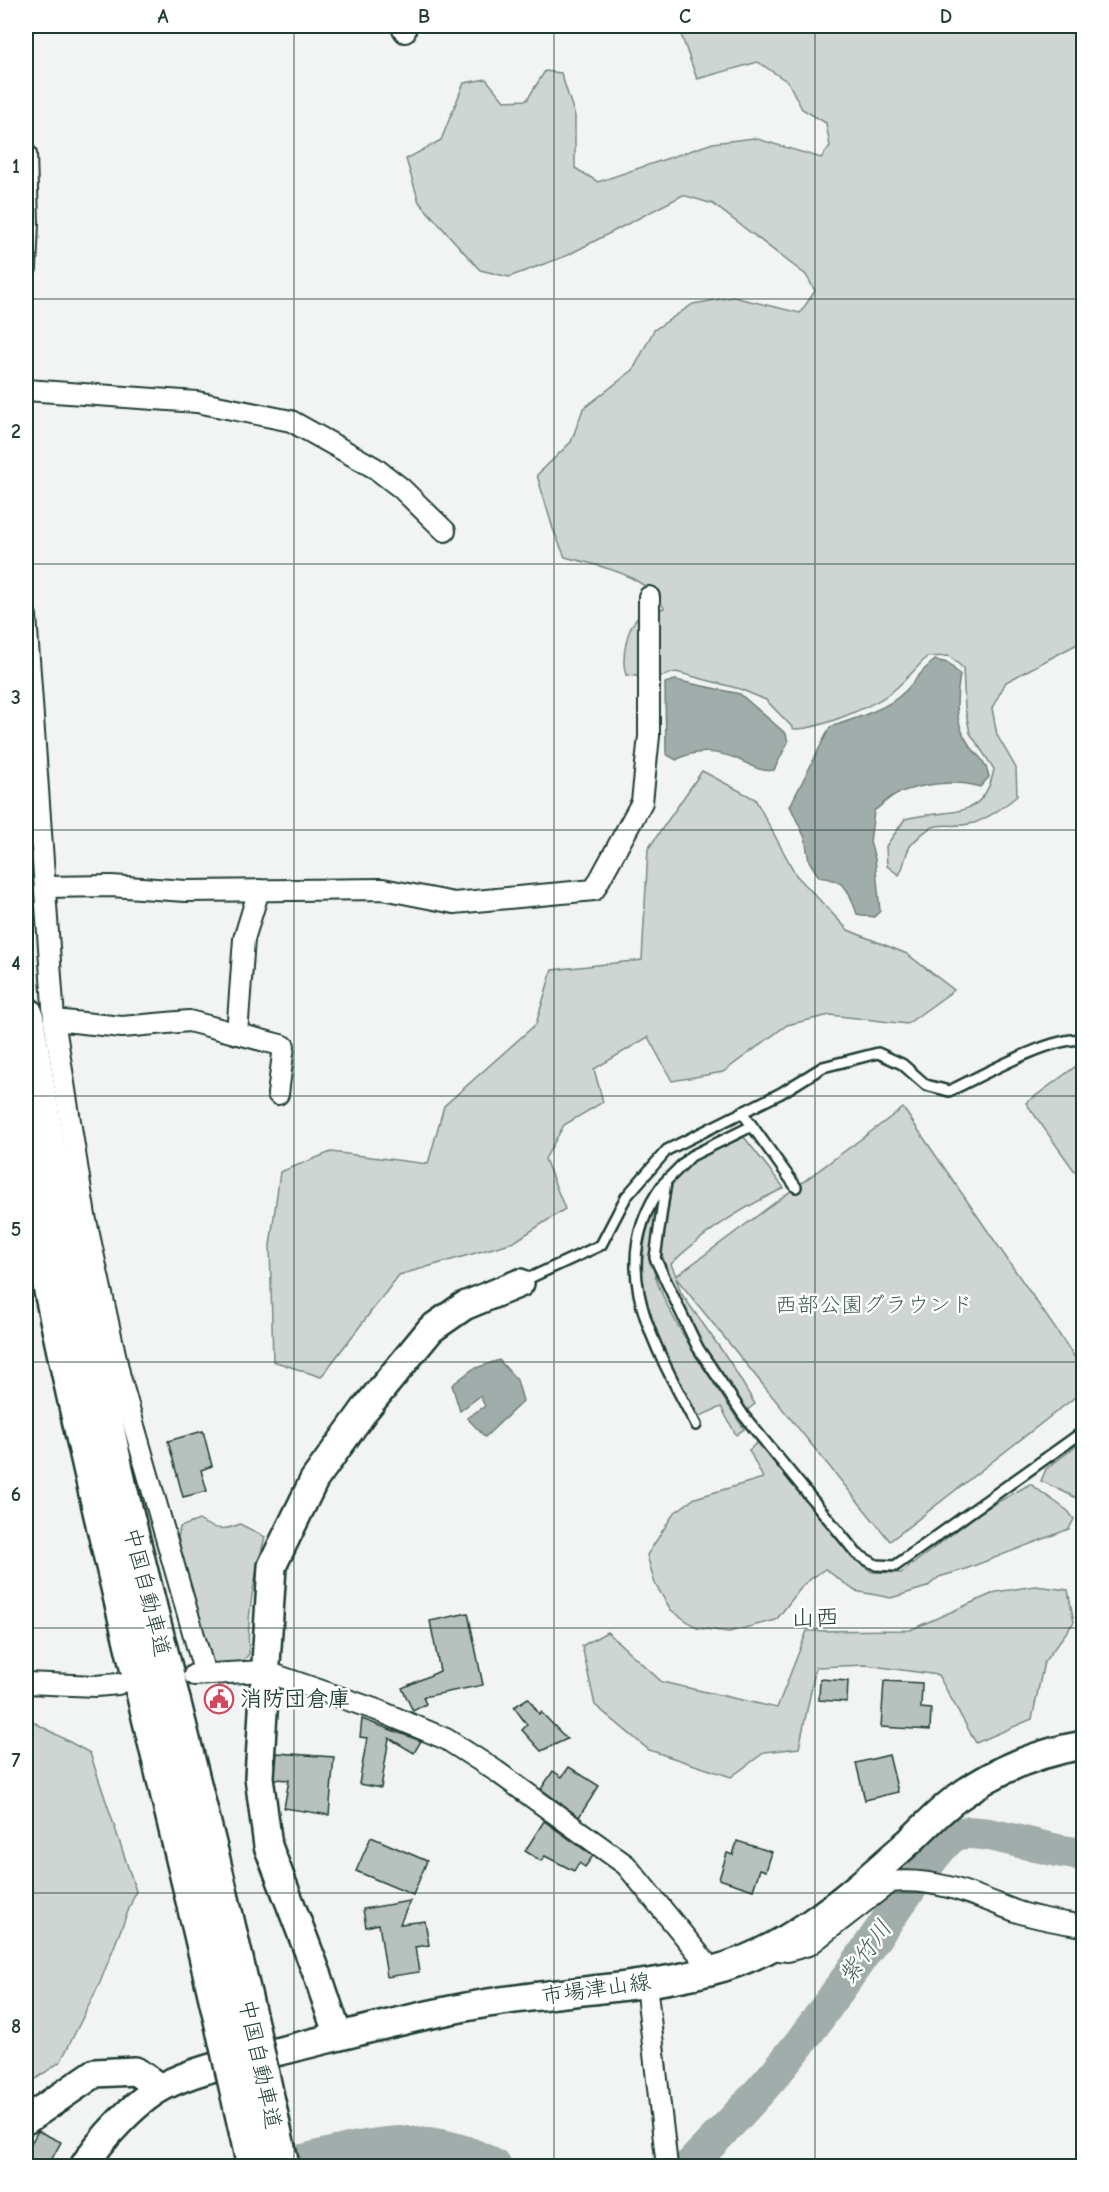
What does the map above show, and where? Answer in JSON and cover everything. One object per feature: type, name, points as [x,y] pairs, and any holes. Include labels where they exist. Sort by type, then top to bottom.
[{"type":"highway","name":"中国自動車道","points":[[40,1017],[49,1155],[120,1488],[206,1828],[238,2031],[254,2166]]},
{"type":"highway","name":"中国自動車道","points":[[26,1167],[55,1319],[94,1494],[238,2031],[282,2166]]},
{"type":"main road","points":[[338,2036],[318,1976],[268,1846],[259,1777],[272,1566],[314,1480],[366,1408],[430,1329],[464,1306],[520,1282]]},
{"type":"main road","name":"市場津山線","points":[[84,2166],[112,2129],[160,2088],[195,2073],[338,2036],[488,2003],[646,1984],[712,1970],[770,1949],[812,1923],[855,1890],[959,1796],[1000,1772],[1056,1750],[1083,1745]]},
{"type":"main road","points":[[26,2120],[95,2073],[135,2071],[160,2088]]},
{"type":"street","points":[[26,154],[28,223],[26,268]]},
{"type":"street","points":[[26,390],[197,402],[291,421],[375,468],[401,488],[445,531]]},
{"type":"street","points":[[45,887],[111,886],[186,891],[383,889],[454,903],[594,890],[642,802],[650,736],[649,597]]},
{"type":"street","points":[[26,616],[45,887],[40,1017],[120,1377],[198,1675],[264,1671],[377,1710],[446,1739],[496,1771],[626,1865],[712,1970]]},
{"type":"street","points":[[237,1034],[244,939],[259,890]]},
{"type":"street","points":[[40,1017],[122,1027],[189,1022],[284,1046],[278,1094]]},
{"type":"street","points":[[26,1683],[96,1686],[118,1684]]},
{"type":"street","points":[[770,1949],[788,1951],[809,1945],[890,1882],[900,1881],[946,1885],[975,1893],[1040,1919],[1083,1926]]},
{"type":"street","points":[[646,1984],[666,2161]]},
{"type":"lane","points":[[520,1282],[601,1245],[627,1197],[667,1150],[781,1093],[823,1067],[878,1053],[902,1064],[926,1085],[949,1091],[1040,1047],[1077,1039],[1083,1040]]},
{"type":"lane","points":[[742,1112],[796,1187]]},
{"type":"lane","points":[[696,1425],[663,1362],[637,1293],[636,1260],[640,1226],[649,1204],[666,1181],[691,1156],[752,1126]]},
{"type":"lane","points":[[666,1181],[655,1258],[698,1348],[744,1416],[857,1554],[876,1565],[895,1566],[1083,1431]]},
{"type":"green space","points":[[678,26],[1083,26],[1083,641],[1006,682],[992,708],[997,735],[1016,768],[1017,796],[980,821],[964,825],[941,825],[920,835],[909,848],[899,875],[887,866],[886,846],[905,819],[949,813],[973,806],[982,798],[989,786],[994,769],[970,733],[965,708],[963,668],[949,656],[927,657],[894,690],[874,703],[831,721],[794,729],[766,700],[740,689],[676,672],[656,678],[626,675],[624,661],[626,643],[632,626],[641,615],[664,608],[656,596],[634,579],[607,568],[565,557],[553,529],[537,475],[571,442],[583,409],[633,370],[654,330],[693,304],[733,297],[800,313],[815,291],[806,275],[713,204],[683,195],[566,256],[509,277],[480,270],[419,202],[406,159],[441,140],[464,83],[486,79],[504,101],[527,100],[545,71],[561,73],[575,116],[575,168],[598,182],[713,143],[754,138],[821,158],[830,146],[826,123],[802,109],[788,82],[758,62],[697,79]]},
{"type":"green space","points":[[702,771],[755,799],[796,875],[848,930],[907,954],[954,990],[907,1024],[830,1015],[787,1025],[723,1072],[672,1081],[648,1037],[594,1069],[603,1102],[564,1125],[545,1159],[565,1209],[514,1242],[399,1275],[321,1377],[273,1361],[270,1246],[280,1172],[331,1152],[428,1164],[444,1106],[536,1024],[552,970],[642,960],[648,849]]},
{"type":"green space","points":[[1083,1061],[1083,1183],[1026,1103]]},
{"type":"green space","name":"西部公園グラウンド","points":[[903,1108],[1083,1369],[1083,1391],[890,1541],[676,1278],[681,1293],[730,1362],[755,1404],[746,1411],[698,1341],[668,1275],[661,1250],[673,1180],[692,1161],[744,1137],[784,1188],[738,1212],[697,1241],[671,1264],[676,1276]]},
{"type":"green space","points":[[657,1200],[652,1238],[652,1260],[656,1278],[676,1323],[744,1429],[736,1435],[721,1407],[700,1416],[693,1409],[668,1362],[650,1317],[644,1295],[643,1249]]},
{"type":"green space","points":[[759,1441],[860,1563],[872,1572],[901,1573],[982,1511],[1030,1484],[1068,1511],[1074,1519],[1069,1529],[939,1577],[927,1587],[891,1598],[855,1591],[825,1569],[804,1584],[776,1620],[729,1632],[697,1628],[671,1610],[655,1584],[647,1555],[674,1513],[695,1498],[763,1478],[749,1450]]},
{"type":"green space","points":[[1083,1441],[1083,1501],[1041,1481],[1046,1469]]},
{"type":"green space","points":[[199,1520],[209,1526],[219,1528],[229,1528],[240,1524],[265,1537],[250,1610],[249,1654],[242,1662],[217,1666],[210,1661],[178,1538],[180,1527]]},
{"type":"green space","points":[[1035,1586],[1068,1590],[1074,1622],[1044,1662],[1032,1719],[976,1743],[938,1675],[866,1665],[816,1667],[799,1748],[765,1752],[731,1777],[649,1750],[595,1705],[582,1646],[607,1632],[662,1682],[777,1708],[807,1631],[910,1630],[996,1592]]},
{"type":"green space","points":[[26,1718],[90,1753],[136,1891],[99,1985],[61,2061],[26,2086]]},
{"type":"shaded area","points":[[935,660],[948,663],[960,675],[957,701],[960,727],[968,743],[983,762],[989,777],[980,787],[950,783],[906,790],[893,796],[874,811],[870,842],[875,859],[880,911],[874,917],[857,914],[845,888],[835,881],[819,877],[809,861],[805,838],[790,806],[830,727],[869,713],[896,699]]},
{"type":"shaded area","points":[[675,680],[740,694],[786,734],[788,742],[774,770],[760,769],[730,756],[714,753],[691,754],[676,760],[666,754],[665,683]]},
{"type":"shaded area","points":[[499,1360],[517,1380],[523,1401],[485,1437],[467,1418],[485,1406],[480,1396],[460,1411],[452,1385],[473,1369]]},
{"type":"building","points":[[203,1431],[212,1466],[201,1470],[207,1491],[183,1497],[168,1441]]},
{"type":"building","points":[[468,1613],[483,1685],[423,1697],[426,1704],[413,1711],[402,1688],[440,1671],[430,1621]]},
{"type":"building","points":[[820,1679],[848,1681],[847,1702],[819,1700]]},
{"type":"building","points":[[884,1681],[922,1683],[921,1708],[931,1709],[930,1730],[881,1727]]},
{"type":"building","points":[[528,1698],[539,1714],[541,1712],[567,1739],[541,1751],[522,1730],[527,1725],[514,1707]]},
{"type":"building","points":[[362,1719],[421,1741],[414,1753],[389,1738],[381,1788],[359,1784],[367,1738],[360,1737]]},
{"type":"building","points":[[277,1753],[334,1757],[329,1815],[284,1808],[289,1780],[275,1779]]},
{"type":"building","points":[[889,1755],[898,1792],[865,1800],[856,1763]]},
{"type":"building","points":[[569,1767],[599,1786],[579,1817],[541,1789],[553,1771],[562,1777]]},
{"type":"building","points":[[544,1821],[593,1856],[585,1867],[579,1863],[574,1871],[545,1856],[541,1861],[525,1851]]},
{"type":"building","points":[[371,1837],[427,1861],[413,1895],[356,1871]]},
{"type":"building","points":[[737,1841],[772,1852],[766,1871],[760,1869],[753,1890],[719,1879],[727,1853],[733,1855]]},
{"type":"building","points":[[410,1901],[400,1924],[425,1921],[429,1945],[415,1947],[419,1972],[387,1977],[379,1924],[366,1927],[363,1909]]},
{"type":"building","points":[[38,2131],[61,2142],[48,2166],[26,2166],[26,2152]]},
{"type":"waterway","name":"紫竹川","points":[[689,2166],[757,2094],[796,2048],[926,1867],[952,1837],[958,1834],[983,1834],[1053,1850],[1084,1854]]},
{"type":"waterway","name":"紫竹川","points":[[279,2166],[361,2147],[415,2143],[441,2145],[468,2153],[495,2166]]},
{"type":"tunnel","points":[[26,887],[45,887]]},
{"type":"place","name":"消防団倉庫","points":[[219,1699]]},
{"type":"district","name":"山西","points":[[815,1617]]}]
